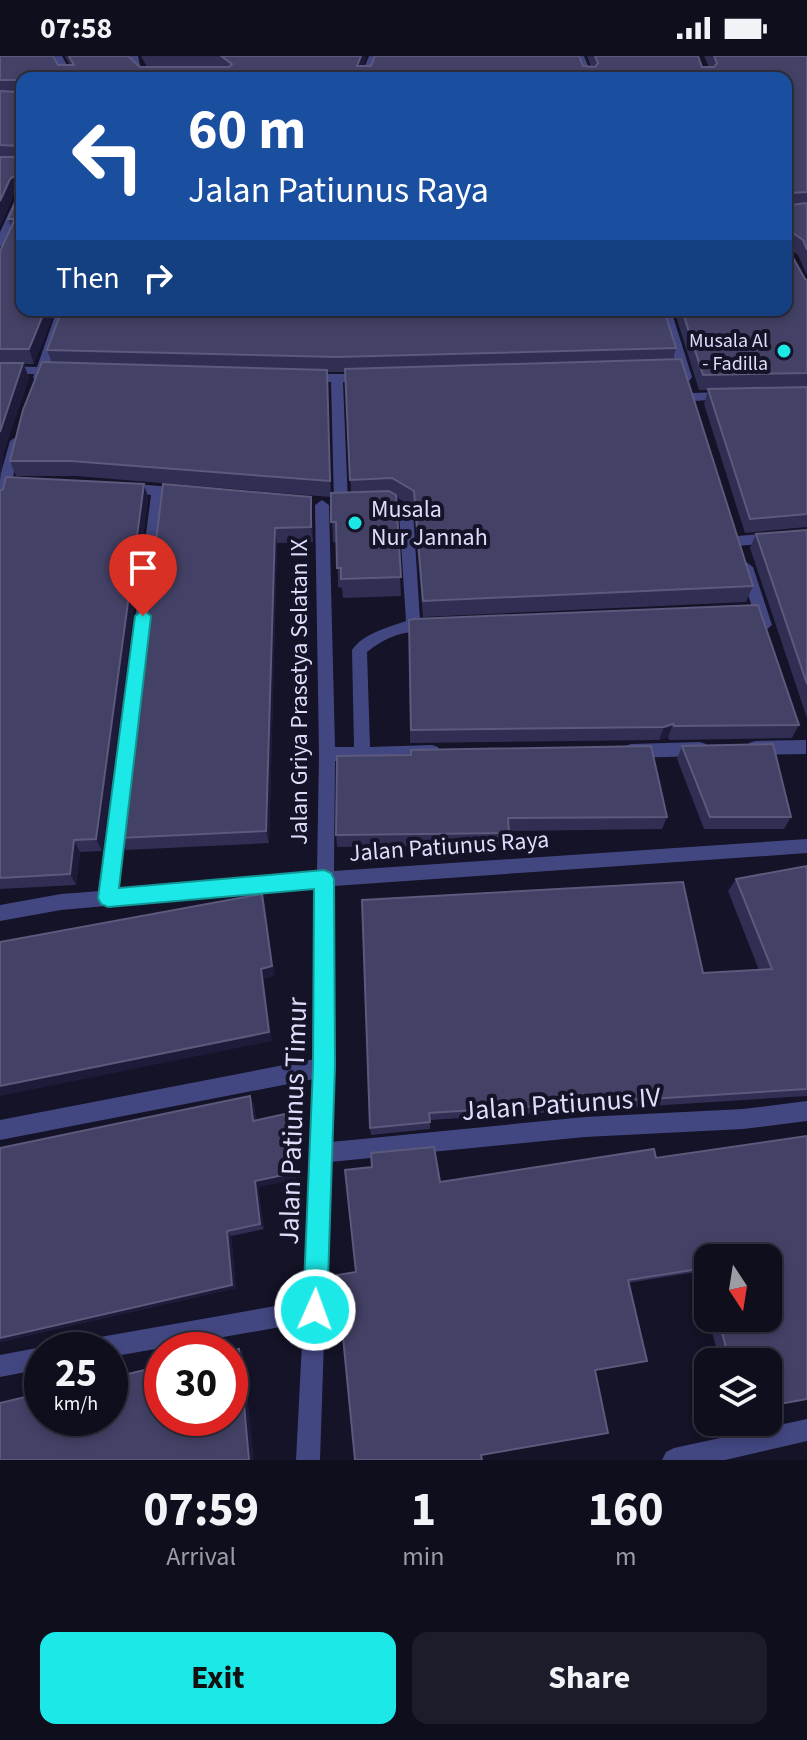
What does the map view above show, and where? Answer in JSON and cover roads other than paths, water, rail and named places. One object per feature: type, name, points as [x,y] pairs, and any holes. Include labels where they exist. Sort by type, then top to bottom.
[{"type":"street","points":[[0,244],[16,208]]},
{"type":"street","points":[[31,398],[61,316]]},
{"type":"street","points":[[666,316],[677,369],[695,404],[735,396]]},
{"type":"street","points":[[0,370],[73,372]]},
{"type":"street","points":[[291,378],[381,377]]},
{"type":"street","points":[[337,379],[354,503]]},
{"type":"street","points":[[0,501],[8,483],[20,425]]},
{"type":"street","points":[[103,486],[202,495]]},
{"type":"street","points":[[108,898],[158,491]]},
{"type":"street","points":[[305,503],[392,503],[406,511],[413,624]]},
{"type":"street","name":"Jalan Griya Prasetya Selatan IX","points":[[322,505],[327,754],[324,879]]},
{"type":"street","points":[[769,637],[752,610],[735,533],[807,535]]},
{"type":"street","points":[[362,753],[359,650],[372,640],[413,624],[438,626]]},
{"type":"street","points":[[609,751],[805,743]]},
{"type":"street","points":[[327,754],[454,752]]},
{"type":"street","name":"Jalan Patiunus Raya","points":[[0,913],[61,902],[324,879],[807,846]]},
{"type":"street","name":"Jalan Patiunus Timur","points":[[308,1460],[324,1067],[324,879]]},
{"type":"street","points":[[0,1130],[324,1067]]},
{"type":"street","name":"Jalan Patiunus IV","points":[[320,1153],[585,1127],[743,1119],[807,1111]]},
{"type":"street","points":[[128,1343],[315,1310]]},
{"type":"street","points":[[0,1366],[24,1361]]},
{"type":"street","points":[[674,1460],[807,1430]]},
{"type":"place","name":"Musala Al - Fadilla","points":[[784,351]]},
{"type":"place","name":"Musala Nur Jannah","points":[[355,523]]}]
